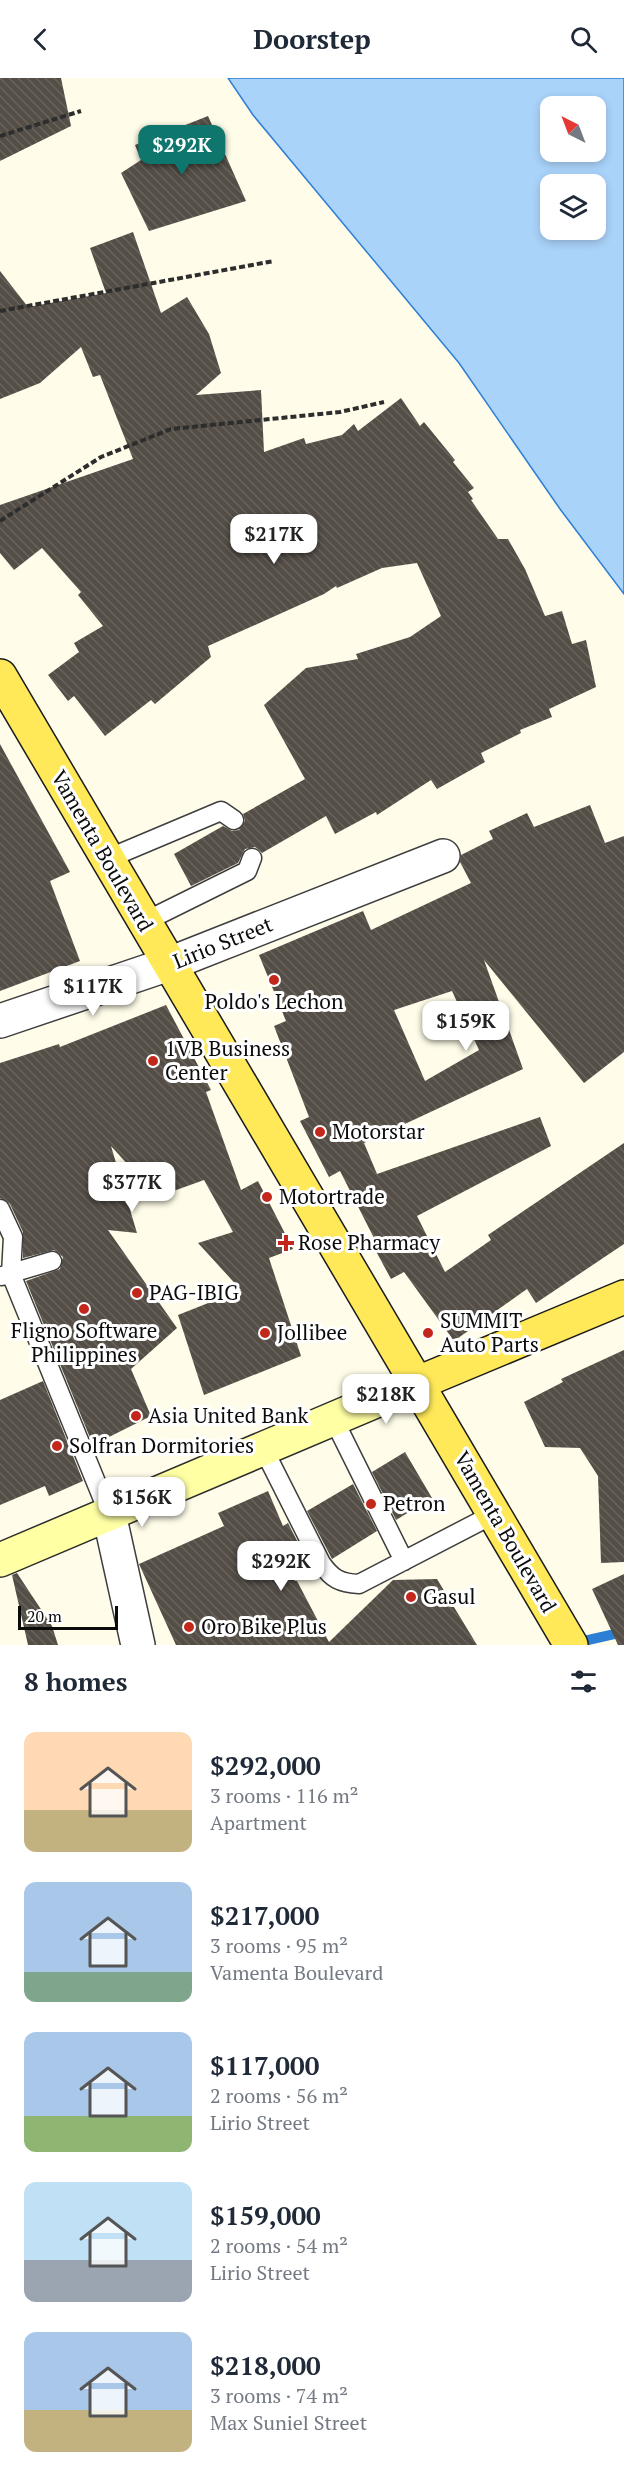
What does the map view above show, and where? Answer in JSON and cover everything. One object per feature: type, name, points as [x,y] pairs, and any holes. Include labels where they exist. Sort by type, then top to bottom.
[{"type":"main road","name":"Vamenta Boulevard","points":[[0,676],[565,1635]]},
{"type":"main road","points":[[0,1560],[624,1298]]},
{"type":"street","name":"Lirio Street","points":[[0,1021],[169,964],[442,856]]},
{"type":"street","points":[[109,1514],[138,1645]]},
{"type":"lane","points":[[107,860],[221,811],[234,820]]},
{"type":"lane","points":[[144,922],[247,871],[252,858]]},
{"type":"lane","points":[[0,1209],[13,1237],[5,1275],[109,1514]]},
{"type":"lane","points":[[5,1275],[52,1261]]},
{"type":"lane","points":[[334,1420],[404,1561]]},
{"type":"lane","points":[[263,1448],[329,1574],[340,1583],[359,1584],[494,1514]]},
{"type":"path","points":[[0,136],[81,111]]},
{"type":"path","points":[[0,311],[274,261]]},
{"type":"path","points":[[0,521],[101,457],[171,429],[340,412],[384,402]]},
{"type":"water","points":[[228,78],[624,78],[624,594],[560,509],[459,363],[253,115]]},
{"type":"building","points":[[0,78],[61,78],[71,126],[0,161]]},
{"type":"building","points":[[208,116],[246,201],[149,231],[121,173],[141,160],[135,145]]},
{"type":"building","points":[[133,232],[161,313],[187,297],[209,334],[221,373],[196,395],[261,390],[264,452],[304,438],[306,444],[342,435],[354,424],[358,431],[401,398],[420,426],[424,422],[455,460],[453,462],[474,488],[468,492],[473,499],[471,500],[498,539],[508,539],[525,569],[545,616],[562,611],[572,644],[586,640],[596,687],[549,709],[552,717],[520,730],[521,733],[481,753],[485,762],[437,789],[431,780],[377,815],[376,812],[335,834],[326,816],[262,853],[255,847],[245,849],[238,863],[191,886],[174,854],[223,826],[232,831],[239,830],[245,821],[243,814],[305,779],[264,705],[306,668],[358,659],[356,654],[410,637],[441,616],[417,563],[382,568],[337,588],[336,586],[324,594],[208,646],[211,657],[155,704],[151,700],[105,736],[74,696],[68,701],[48,675],[79,652],[74,643],[103,626],[78,595],[81,592],[42,548],[14,570],[0,553],[0,505],[133,459],[100,375],[93,377],[81,347],[40,383],[0,399],[0,271],[28,307],[106,293],[90,248]]},
{"type":"building","points":[[0,744],[70,872],[50,881],[80,961],[0,991]]},
{"type":"building","points":[[590,805],[605,843],[624,836],[624,1052],[584,1083],[484,960],[523,1069],[364,1143],[377,1174],[540,1117],[551,1146],[417,1216],[445,1272],[491,1240],[488,1235],[624,1143],[624,1244],[536,1303],[527,1289],[454,1341],[404,1272],[391,1279],[371,1242],[375,1240],[340,1171],[329,1177],[300,1121],[309,1117],[274,1026],[286,1021],[259,955],[363,911],[371,930],[471,883],[460,862],[461,855],[493,839],[489,831],[527,813],[534,827]],"holes":[[[452,991],[479,1050],[425,1081],[394,1010]]]},
{"type":"building","points":[[166,1005],[211,1090],[206,1092],[241,1190],[258,1181],[293,1249],[269,1258],[301,1356],[204,1395],[178,1315],[241,1290],[198,1243],[233,1232],[204,1180],[157,1197],[111,1146],[137,1233],[108,1230],[177,1328],[131,1369],[151,1416],[93,1445],[26,1281],[60,1269],[63,1257],[54,1250],[23,1258],[23,1232],[10,1204],[0,1198],[0,1063],[59,1044],[60,1047]]},
{"type":"building","points":[[624,1350],[624,1562],[601,1563],[598,1476],[580,1448],[545,1447],[524,1402],[563,1382],[561,1379]]},
{"type":"building","points":[[43,1381],[83,1481],[49,1496],[45,1486],[0,1505],[0,1400]]},
{"type":"building","points":[[405,1452],[432,1498],[396,1520],[372,1472]]},
{"type":"building","points":[[353,1484],[377,1531],[332,1559],[307,1511]]},
{"type":"building","points":[[268,1491],[283,1526],[288,1523],[312,1570],[294,1581],[297,1581],[329,1642],[393,1580],[437,1579],[477,1645],[176,1645],[139,1564],[224,1526],[218,1513]]},
{"type":"building","points":[[17,1573],[52,1626],[58,1645],[28,1645],[12,1575]]},
{"type":"building","points":[[624,1574],[624,1645],[618,1645],[592,1589]]},
{"type":"waterway","points":[[575,1643],[624,1632]]},
{"type":"place","name":"Poldo's Lechon","points":[[274,980]]},
{"type":"place","name":"1VB Business Center","points":[[153,1061]]},
{"type":"place","name":"Motorstar","points":[[320,1132]]},
{"type":"place","name":"Motortrade","points":[[267,1197]]},
{"type":"place","name":"Rose Pharmacy","points":[[286,1243]]},
{"type":"place","name":"PAG-IBIG","points":[[137,1293]]},
{"type":"place","name":"Fligno Software Philippines","points":[[84,1309]]},
{"type":"place","name":"Jollibee","points":[[265,1333]]},
{"type":"place","name":"SUMMIT Auto Parts","points":[[428,1333]]},
{"type":"place","name":"Asia United Bank","points":[[136,1416]]},
{"type":"place","name":"Solfran Dormitories","points":[[57,1446]]},
{"type":"place","name":"Petron","points":[[371,1504]]},
{"type":"place","name":"Gasul","points":[[411,1597]]},
{"type":"place","name":"Oro Bike Plus","points":[[189,1627]]}]
